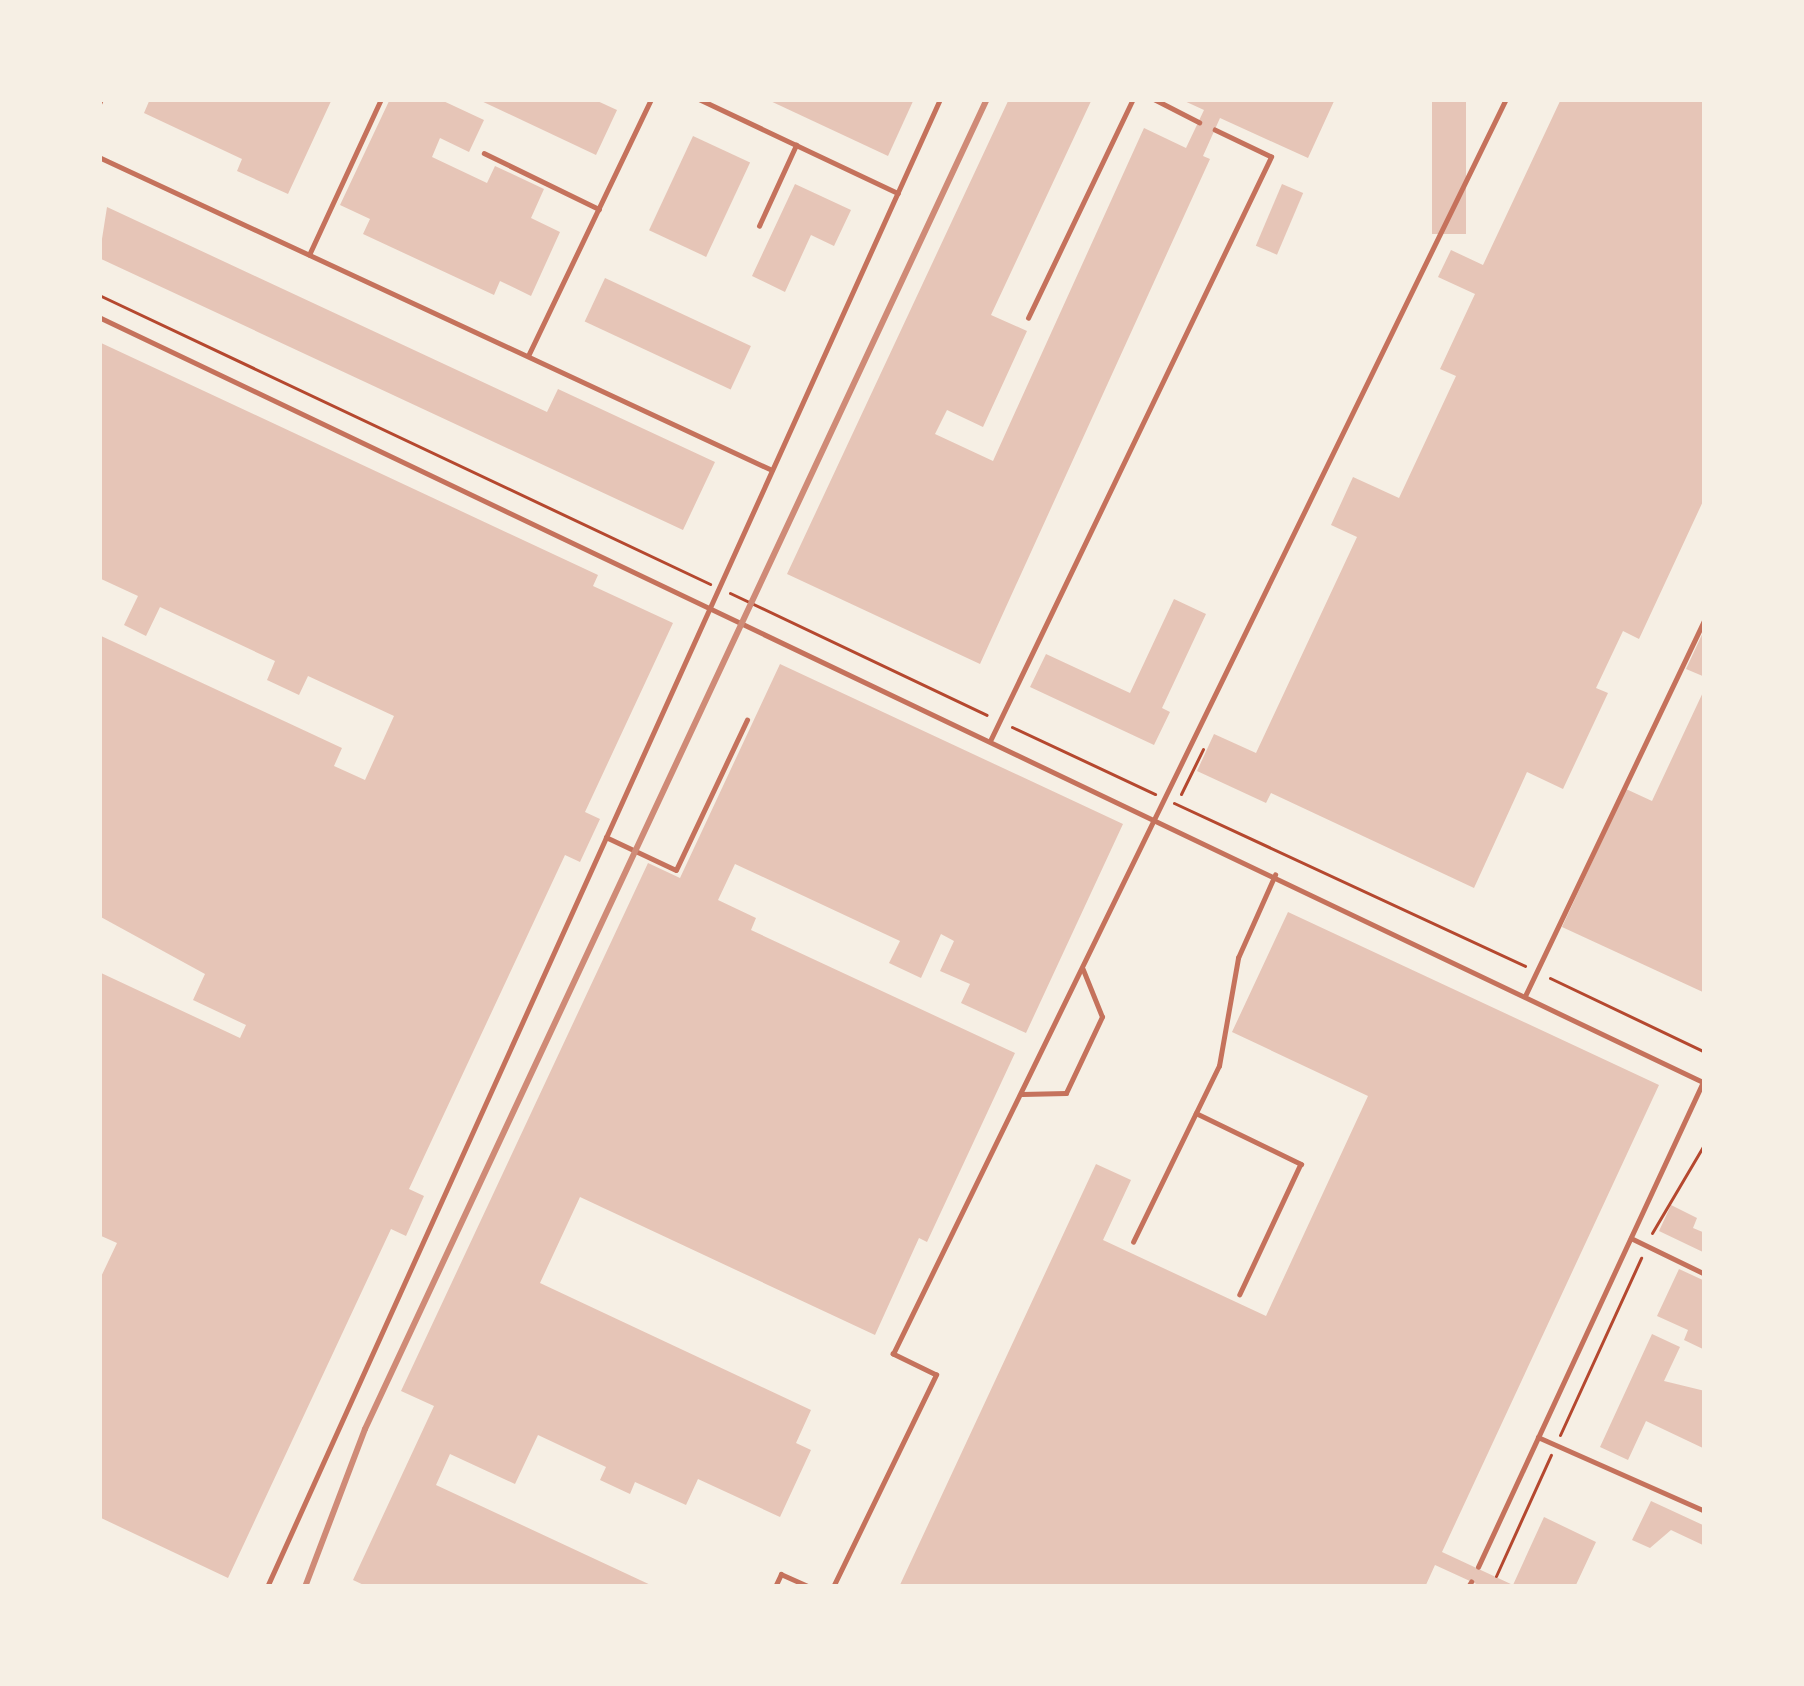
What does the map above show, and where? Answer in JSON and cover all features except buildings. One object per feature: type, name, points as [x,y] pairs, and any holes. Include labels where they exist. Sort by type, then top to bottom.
[{"type":"lane","points":[[309,254],[381,99]]},
{"type":"lane","points":[[528,356],[651,99]]},
{"type":"lane","points":[[699,99],[898,193]]},
{"type":"lane","points":[[267,1587],[940,99]]},
{"type":"lane","points":[[1028,318],[1133,99]]},
{"type":"lane","points":[[1154,99],[1198,122]]},
{"type":"lane","points":[[832,1587],[936,1375],[893,1354],[1506,99]]},
{"type":"lane","points":[[991,739],[1271,157],[1215,130]]},
{"type":"lane","points":[[759,226],[796,145]]},
{"type":"lane","points":[[484,153],[599,208]]},
{"type":"lane","points":[[99,157],[772,470]]},
{"type":"lane","points":[[99,316],[711,604],[1704,1083],[1478,1568]]},
{"type":"lane","points":[[1525,996],[1705,619]]},
{"type":"lane","points":[[606,837],[676,870],[747,720]]},
{"type":"lane","points":[[1132,1242],[1219,1066],[1238,958],[1275,875]]},
{"type":"lane","points":[[1022,1094],[1066,1093],[1102,1017],[1083,970]]},
{"type":"lane","points":[[1196,1113],[1301,1164],[1240,1294]]},
{"type":"lane","points":[[1631,1238],[1705,1274]]},
{"type":"lane","points":[[1538,1437],[1705,1511]]},
{"type":"lane","points":[[775,1587],[781,1574],[810,1587]]},
{"type":"path","points":[[99,295],[1705,1052]]},
{"type":"path","points":[[1167,799],[1183,793],[1213,730]]},
{"type":"path","points":[[1496,1576],[1647,1246],[1705,1143]]},
{"type":"railway","points":[[305,1587],[365,1429],[987,99]]}]
